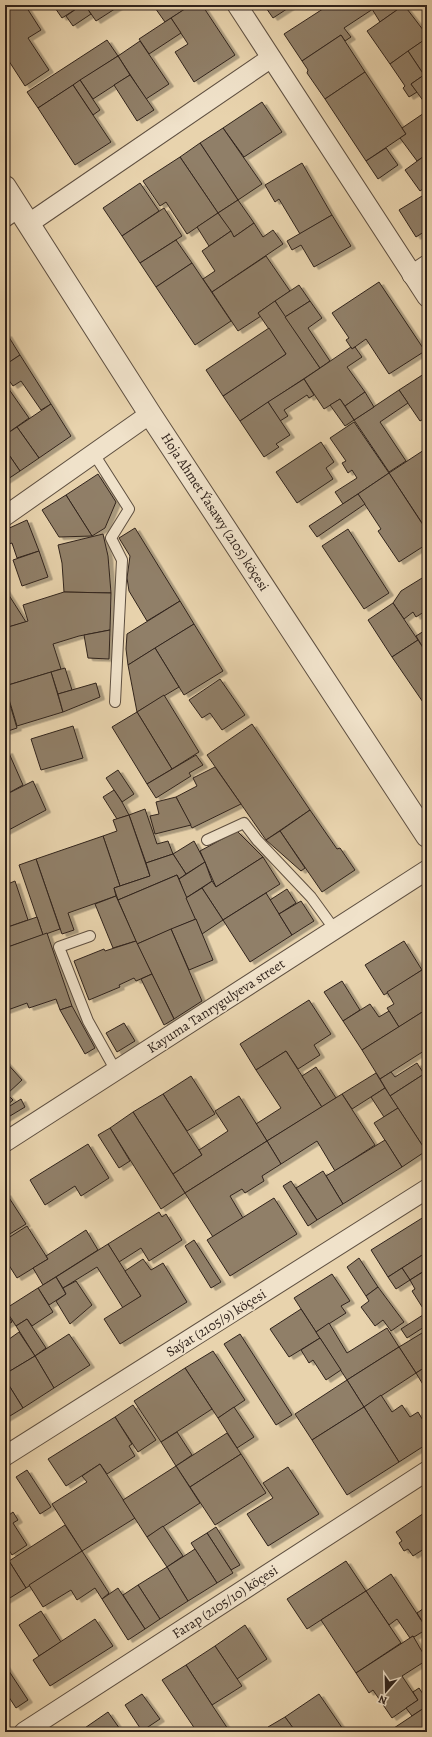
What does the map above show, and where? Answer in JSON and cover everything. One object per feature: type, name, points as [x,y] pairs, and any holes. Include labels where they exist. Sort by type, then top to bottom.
[{"type":"street","points":[[237,5],[271,58],[420,270],[427,297]]},
{"type":"street","points":[[17,216],[271,58]]},
{"type":"street","name":"Hoja Ahmet Ýasawy (2105) köçesi","points":[[5,187],[17,216],[150,414],[427,836]]},
{"type":"street","points":[[5,516],[150,414]]},
{"type":"street","name":"Kayuma Tanrygulyeva street","points":[[5,1142],[427,870]]},
{"type":"street","name":"Saýat (2105/9) köçesi","points":[[5,1456],[427,1189]]},
{"type":"street","name":"Farap (2105/10) köçesi","points":[[24,1732],[427,1471]]},
{"type":"lane","points":[[94,454],[129,509],[111,538],[122,560],[115,702]]},
{"type":"lane","points":[[207,840],[244,823],[257,840],[311,897],[335,930]]},
{"type":"lane","points":[[90,936],[59,947],[88,1021],[116,1070]]},
{"type":"building","points":[[25,5],[41,30],[28,38],[49,70],[25,86],[5,55],[5,6]]},
{"type":"building","points":[[53,5],[82,5],[62,18]]},
{"type":"building","points":[[82,5],[85,5],[91,14],[73,26],[66,16]]},
{"type":"building","points":[[85,5],[121,5],[96,21]]},
{"type":"building","points":[[153,5],[191,5],[165,22]]},
{"type":"building","points":[[191,5],[202,5],[235,55],[194,82],[175,52],[188,44],[171,18]]},
{"type":"building","points":[[264,5],[293,5],[273,18]]},
{"type":"building","points":[[329,5],[379,5],[344,28],[351,37],[345,41],[341,35],[302,61],[284,34]]},
{"type":"building","points":[[379,5],[404,5],[380,22],[372,9]]},
{"type":"building","points":[[404,5],[427,35],[427,38],[390,64],[367,31]]},
{"type":"building","points":[[171,18],[181,33],[149,54],[139,39]]},
{"type":"building","points":[[341,35],[365,72],[325,99],[307,73],[308,70],[302,61]]},
{"type":"building","points":[[427,38],[427,73],[424,75],[408,51]]},
{"type":"building","points":[[107,40],[118,56],[38,108],[27,92]]},
{"type":"building","points":[[140,41],[169,84],[146,99],[118,56]]},
{"type":"building","points":[[408,51],[424,75],[411,84],[417,92],[409,97],[403,88],[405,86],[390,64]]},
{"type":"building","points":[[118,56],[130,75],[93,99],[80,80]]},
{"type":"building","points":[[365,72],[406,134],[366,161],[325,99]]},
{"type":"building","points":[[130,75],[154,110],[137,121],[114,85]]},
{"type":"building","points":[[424,75],[427,79],[427,106],[411,84]]},
{"type":"building","points":[[80,80],[100,110],[93,115],[73,85]]},
{"type":"building","points":[[73,85],[111,142],[75,165],[38,108]]},
{"type":"building","points":[[262,102],[282,132],[244,157],[223,128]]},
{"type":"building","points":[[427,111],[427,154],[417,161],[400,138],[406,134],[402,128]]},
{"type":"building","points":[[223,128],[262,184],[238,200],[200,143]]},
{"type":"building","points":[[200,143],[238,200],[218,213],[180,157]]},
{"type":"building","points":[[386,148],[398,165],[378,179],[366,161]]},
{"type":"building","points":[[427,154],[427,186],[420,191],[405,170]]},
{"type":"building","points":[[180,157],[218,213],[187,234],[166,202],[160,206],[143,181]]},
{"type":"building","points":[[302,163],[332,215],[300,234],[279,199],[275,202],[265,185]]},
{"type":"building","points":[[140,183],[159,211],[122,236],[103,208]]},
{"type":"building","points":[[427,193],[427,230],[416,237],[399,210]]},
{"type":"building","points":[[238,200],[254,223],[234,237],[218,213]]},
{"type":"building","points":[[164,208],[182,236],[140,263],[122,236]]},
{"type":"building","points":[[218,213],[231,231],[209,246],[197,227]]},
{"type":"building","points":[[332,215],[351,246],[314,267],[301,245],[292,250],[287,241]]},
{"type":"building","points":[[254,223],[263,237],[273,230],[283,244],[212,292],[203,279],[215,271],[202,251],[231,231],[234,237]]},
{"type":"building","points":[[176,240],[192,263],[156,287],[140,263]]},
{"type":"building","points":[[266,256],[290,291],[258,313],[261,316],[238,331],[212,292]]},
{"type":"building","points":[[192,263],[231,321],[195,345],[156,287]]},
{"type":"building","points":[[379,282],[425,351],[389,374],[366,339],[352,349],[346,340],[349,338],[332,313]]},
{"type":"building","points":[[299,285],[310,301],[285,317],[275,301]]},
{"type":"building","points":[[275,301],[320,368],[240,421],[223,396],[286,354],[258,313]]},
{"type":"building","points":[[310,301],[322,318],[308,328],[330,361],[320,368],[285,317]]},
{"type":"building","points":[[269,328],[286,354],[223,396],[206,370]]},
{"type":"building","points":[[7,334],[20,355],[5,365],[5,335]]},
{"type":"building","points":[[351,347],[352,349],[355,347],[362,357],[347,367],[365,392],[345,406],[340,399],[324,409],[304,379]]},
{"type":"building","points":[[20,355],[51,404],[41,410],[21,381],[13,386],[8,379],[5,381],[5,365]]},
{"type":"building","points":[[427,372],[427,417],[420,421],[399,390]]},
{"type":"building","points":[[304,379],[314,395],[309,398],[307,395],[284,410],[288,416],[280,421],[268,402]]},
{"type":"building","points":[[6,385],[29,418],[5,435],[5,386]]},
{"type":"building","points":[[399,390],[408,403],[380,422],[406,461],[389,472],[354,420]]},
{"type":"building","points":[[365,392],[374,407],[354,420],[345,406]]},
{"type":"building","points":[[340,399],[354,420],[345,426],[330,405]]},
{"type":"building","points":[[268,402],[290,435],[276,444],[279,447],[264,457],[240,421]]},
{"type":"building","points":[[51,404],[71,436],[39,458],[17,427]]},
{"type":"building","points":[[354,422],[389,473],[343,504],[335,492],[357,478],[352,470],[348,473],[342,463],[346,461],[330,438]]},
{"type":"building","points":[[17,427],[39,458],[20,471],[5,449],[5,435]]},
{"type":"building","points":[[321,442],[334,462],[326,468],[333,479],[297,503],[276,472]]},
{"type":"building","points":[[427,448],[427,525],[424,526],[389,473]]},
{"type":"building","points":[[5,449],[20,471],[5,481]]},
{"type":"building","points":[[389,473],[427,531],[427,544],[399,562],[378,531],[381,529],[358,494]]},
{"type":"building","points":[[98,474],[116,502],[105,528],[92,536],[66,495]]},
{"type":"building","points":[[358,494],[365,504],[317,537],[309,526]]},
{"type":"building","points":[[66,495],[92,536],[59,537],[42,510]]},
{"type":"building","points":[[27,520],[39,551],[17,558],[12,543],[9,544],[5,536],[5,530]]},
{"type":"building","points":[[135,528],[180,601],[147,621],[129,591],[127,578],[130,556],[119,538]]},
{"type":"building","points":[[348,529],[389,593],[364,609],[322,546]]},
{"type":"building","points":[[103,534],[108,556],[111,593],[64,592],[62,563],[58,545]]},
{"type":"building","points":[[39,551],[48,577],[22,586],[13,560]]},
{"type":"building","points":[[427,575],[427,610],[416,617],[413,612],[404,619],[393,603],[401,591]]},
{"type":"building","points":[[5,589],[26,622],[5,628]]},
{"type":"building","points":[[64,592],[111,593],[110,630],[79,636],[53,644],[61,669],[5,686],[5,628],[28,621],[23,605]]},
{"type":"building","points":[[180,601],[194,624],[128,665],[126,649],[127,634]]},
{"type":"building","points":[[393,603],[418,640],[392,657],[368,620]]},
{"type":"building","points":[[194,624],[223,671],[184,695],[155,648]]},
{"type":"building","points":[[427,629],[427,654],[416,636]]},
{"type":"building","points":[[110,630],[109,659],[88,658],[84,635]]},
{"type":"building","points":[[418,640],[427,654],[427,708],[392,657]]},
{"type":"building","points":[[155,648],[179,687],[137,712],[128,665]]},
{"type":"building","points":[[65,668],[72,690],[58,694],[51,672]]},
{"type":"building","points":[[51,672],[63,712],[17,726],[5,686]]},
{"type":"building","points":[[220,679],[245,715],[222,730],[210,713],[202,718],[189,700]]},
{"type":"building","points":[[96,683],[100,697],[63,712],[58,694]]},
{"type":"building","points":[[5,688],[17,728],[5,732]]},
{"type":"building","points":[[164,695],[199,752],[172,769],[137,712]]},
{"type":"building","points":[[137,712],[172,769],[147,784],[112,727]]},
{"type":"building","points":[[252,724],[310,810],[266,840],[207,755]]},
{"type":"building","points":[[73,726],[83,758],[41,770],[31,739]]},
{"type":"building","points":[[8,751],[23,785],[5,795],[5,752]]},
{"type":"building","points":[[196,755],[203,765],[189,773],[191,776],[156,798],[147,784]]},
{"type":"building","points":[[215,767],[241,804],[192,828],[176,797],[197,786],[193,778]]},
{"type":"building","points":[[118,770],[134,794],[122,802],[106,778]]},
{"type":"building","points":[[33,781],[46,810],[5,832],[5,795]]},
{"type":"building","points":[[114,790],[129,815],[117,819],[103,797]]},
{"type":"building","points":[[176,797],[191,825],[155,834],[150,816],[159,814],[156,802]]},
{"type":"building","points":[[145,809],[157,844],[168,841],[173,854],[146,863],[129,815]]},
{"type":"building","points":[[310,810],[337,849],[340,848],[355,870],[322,892],[280,831]]},
{"type":"building","points":[[129,815],[150,876],[120,886],[103,836],[117,831],[113,820]]},
{"type":"building","points":[[237,831],[263,857],[216,887],[200,851]]},
{"type":"building","points":[[280,831],[305,868],[301,871],[266,840]]},
{"type":"building","points":[[103,836],[120,886],[114,888],[116,896],[68,913],[74,930],[62,934],[36,859]]},
{"type":"building","points":[[194,841],[205,862],[186,874],[173,854]]},
{"type":"building","points":[[173,854],[186,874],[179,879],[177,875],[118,900],[114,888],[150,876],[146,863]]},
{"type":"building","points":[[263,857],[280,884],[223,920],[202,888],[212,881],[216,887]]},
{"type":"building","points":[[36,859],[60,929],[43,935],[19,865]]},
{"type":"building","points":[[205,862],[212,881],[186,898],[179,879]]},
{"type":"building","points":[[177,875],[196,919],[137,944],[118,900]]},
{"type":"building","points":[[15,881],[28,920],[5,928],[5,885]]},
{"type":"building","points":[[202,888],[223,920],[202,934],[186,898]]},
{"type":"building","points":[[287,889],[296,903],[279,914],[270,900]]},
{"type":"building","points":[[266,893],[292,935],[250,962],[223,920]]},
{"type":"building","points":[[116,896],[136,941],[113,948],[95,904]]},
{"type":"building","points":[[301,901],[314,921],[292,935],[279,914]]},
{"type":"building","points":[[37,917],[43,935],[5,948],[5,928]]},
{"type":"building","points":[[196,919],[213,960],[189,970],[171,929]]},
{"type":"building","points":[[171,929],[202,1001],[174,1019],[137,944]]},
{"type":"building","points":[[47,933],[72,1006],[60,1010],[56,999],[29,1008],[27,1003],[5,1011],[5,948]]},
{"type":"building","points":[[136,941],[152,974],[136,981],[134,978],[119,985],[120,987],[89,1000],[74,961],[104,949],[105,951]]},
{"type":"building","points":[[404,941],[422,970],[384,995],[365,965]]},
{"type":"building","points":[[422,970],[427,978],[427,1009],[399,1027],[387,1008],[394,1004],[387,992]]},
{"type":"building","points":[[152,974],[174,1019],[164,1025],[141,979]]},
{"type":"building","points":[[342,981],[360,1010],[343,1021],[324,992]]},
{"type":"building","points":[[309,1000],[331,1034],[314,1045],[320,1055],[298,1069],[286,1051],[256,1070],[240,1044]]},
{"type":"building","points":[[370,1004],[379,1017],[389,1011],[399,1027],[362,1050],[343,1021]]},
{"type":"building","points":[[72,1006],[95,1048],[85,1054],[60,1010]]},
{"type":"building","points":[[427,1009],[427,1049],[380,1079],[362,1050]]},
{"type":"building","points":[[124,1023],[135,1041],[117,1052],[106,1033]]},
{"type":"building","points":[[286,1051],[322,1107],[267,1141],[256,1124],[281,1108],[256,1070]]},
{"type":"building","points":[[5,1061],[22,1080],[7,1094],[13,1100],[5,1107]]},
{"type":"building","points":[[417,1063],[424,1074],[390,1096],[380,1079],[391,1072],[395,1077]]},
{"type":"building","points":[[316,1067],[336,1098],[322,1107],[302,1076]]},
{"type":"building","points":[[376,1073],[385,1088],[352,1109],[342,1094]]},
{"type":"building","points":[[424,1074],[427,1079],[426,1151],[390,1096]]},
{"type":"building","points":[[191,1076],[215,1114],[187,1131],[163,1094]]},
{"type":"building","points":[[385,1088],[398,1108],[384,1117],[371,1097]]},
{"type":"building","points":[[163,1094],[202,1155],[173,1174],[133,1112]]},
{"type":"building","points":[[342,1094],[375,1145],[335,1171],[317,1141],[281,1164],[267,1141]]},
{"type":"building","points":[[239,1096],[267,1141],[185,1193],[173,1174],[202,1155],[199,1150],[228,1131],[215,1111]]},
{"type":"building","points":[[21,1099],[25,1107],[5,1119],[5,1109]]},
{"type":"building","points":[[398,1108],[426,1151],[402,1167],[374,1123]]},
{"type":"building","points":[[133,1112],[185,1193],[161,1209],[110,1128]]},
{"type":"building","points":[[110,1128],[130,1161],[119,1168],[98,1135]]},
{"type":"building","points":[[385,1140],[402,1167],[343,1204],[326,1176]]},
{"type":"building","points":[[267,1141],[281,1164],[262,1176],[264,1181],[245,1193],[242,1189],[230,1196],[243,1218],[213,1237],[185,1193]]},
{"type":"building","points":[[88,1144],[109,1178],[81,1196],[75,1186],[45,1205],[30,1180]]},
{"type":"building","points":[[323,1171],[343,1204],[317,1220],[296,1188]]},
{"type":"building","points":[[291,1181],[317,1220],[308,1226],[283,1186]]},
{"type":"building","points":[[6,1193],[26,1224],[5,1237],[5,1194]]},
{"type":"building","points":[[274,1198],[297,1234],[230,1276],[207,1240]]},
{"type":"building","points":[[159,1212],[162,1217],[166,1214],[182,1240],[149,1261],[141,1248],[119,1262],[108,1244]]},
{"type":"building","points":[[427,1215],[427,1252],[388,1277],[371,1250]]},
{"type":"building","points":[[27,1226],[48,1259],[17,1278],[5,1259],[5,1240]]},
{"type":"building","points":[[86,1230],[98,1250],[43,1285],[33,1268],[48,1259],[46,1256]]},
{"type":"building","points":[[194,1240],[221,1282],[211,1288],[185,1246]]},
{"type":"building","points":[[108,1244],[141,1296],[123,1308],[97,1267],[63,1288],[56,1277]]},
{"type":"building","points":[[427,1252],[427,1269],[410,1280],[402,1268]]},
{"type":"building","points":[[359,1258],[378,1287],[366,1296],[347,1267]]},
{"type":"building","points":[[143,1259],[151,1270],[163,1263],[187,1302],[120,1344],[104,1319],[141,1296],[125,1271]]},
{"type":"building","points":[[402,1268],[410,1280],[396,1289],[388,1277]]},
{"type":"building","points":[[426,1270],[427,1325],[407,1338],[401,1329],[426,1313],[412,1291],[415,1289],[410,1280]]},
{"type":"building","points":[[332,1274],[350,1301],[341,1306],[346,1313],[316,1332],[294,1298]]},
{"type":"building","points":[[56,1277],[66,1294],[49,1305],[38,1288]]},
{"type":"building","points":[[76,1281],[92,1305],[70,1324],[56,1301],[66,1294],[63,1288]]},
{"type":"building","points":[[378,1287],[404,1322],[391,1331],[383,1320],[375,1326],[361,1307],[369,1301],[366,1296]]},
{"type":"building","points":[[38,1288],[53,1312],[32,1326],[27,1319],[16,1326],[5,1309]]},
{"type":"building","points":[[301,1309],[320,1338],[289,1357],[270,1329]]},
{"type":"building","points":[[5,1310],[12,1322],[5,1326]]},
{"type":"building","points":[[27,1319],[46,1348],[35,1356],[16,1326]]},
{"type":"building","points":[[329,1323],[347,1353],[387,1328],[399,1347],[347,1380],[316,1332]]},
{"type":"building","points":[[427,1330],[427,1366],[416,1373],[399,1347]]},
{"type":"building","points":[[19,1332],[35,1356],[5,1374],[5,1342]]},
{"type":"building","points":[[69,1334],[90,1365],[54,1388],[35,1356]]},
{"type":"building","points":[[240,1334],[292,1415],[276,1425],[224,1344]]},
{"type":"building","points":[[320,1338],[341,1370],[326,1380],[313,1360],[309,1363],[301,1350]]},
{"type":"building","points":[[399,1347],[416,1373],[364,1407],[347,1380]]},
{"type":"building","points":[[213,1351],[245,1400],[218,1418],[185,1368]]},
{"type":"building","points":[[35,1356],[54,1388],[23,1408],[5,1379],[5,1374]]},
{"type":"building","points":[[427,1366],[427,1391],[416,1373]]},
{"type":"building","points":[[185,1368],[212,1409],[161,1442],[134,1401]]},
{"type":"building","points":[[5,1379],[23,1408],[5,1419]]},
{"type":"building","points":[[347,1380],[364,1407],[312,1440],[295,1414]]},
{"type":"building","points":[[381,1395],[392,1412],[402,1405],[410,1417],[418,1412],[427,1427],[427,1444],[399,1462],[364,1407]]},
{"type":"building","points":[[133,1405],[156,1440],[138,1452],[115,1417]]},
{"type":"building","points":[[234,1407],[254,1437],[237,1448],[218,1418]]},
{"type":"building","points":[[364,1407],[399,1462],[347,1495],[312,1440]]},
{"type":"building","points":[[115,1417],[132,1444],[129,1446],[135,1456],[107,1474],[100,1464],[66,1486],[48,1459]]},
{"type":"building","points":[[177,1432],[192,1455],[176,1466],[161,1442]]},
{"type":"building","points":[[227,1433],[241,1454],[190,1487],[176,1466]]},
{"type":"building","points":[[241,1454],[266,1493],[215,1525],[190,1487]]},
{"type":"building","points":[[100,1464],[135,1518],[82,1551],[52,1504],[87,1482],[82,1476]]},
{"type":"building","points":[[176,1466],[200,1503],[147,1537],[123,1500]]},
{"type":"building","points":[[288,1467],[319,1514],[268,1546],[247,1514],[273,1498],[263,1483]]},
{"type":"building","points":[[27,1470],[51,1507],[40,1514],[16,1477]]},
{"type":"building","points":[[5,1510],[9,1515],[13,1512],[18,1520],[13,1523],[27,1545],[12,1555],[5,1544]]},
{"type":"building","points":[[427,1511],[427,1547],[413,1556],[408,1549],[404,1551],[399,1543],[402,1541],[396,1532]]},
{"type":"building","points":[[65,1525],[82,1551],[26,1588],[9,1561]]},
{"type":"building","points":[[163,1526],[183,1556],[167,1567],[147,1537]]},
{"type":"building","points":[[216,1527],[240,1565],[231,1570],[207,1533]]},
{"type":"building","points":[[207,1533],[233,1573],[217,1583],[191,1543]]},
{"type":"building","points":[[195,1549],[217,1583],[188,1601],[167,1567]]},
{"type":"building","points":[[82,1551],[109,1593],[102,1599],[95,1588],[77,1600],[71,1590],[43,1607],[29,1585]]},
{"type":"building","points":[[9,1561],[26,1588],[5,1601],[5,1563]]},
{"type":"building","points":[[346,1561],[366,1591],[307,1629],[287,1599]]},
{"type":"building","points":[[167,1567],[188,1601],[160,1619],[138,1585]]},
{"type":"building","points":[[391,1574],[427,1629],[414,1637],[413,1636],[410,1638],[397,1619],[389,1625],[366,1591]]},
{"type":"building","points":[[138,1585],[160,1619],[145,1629],[123,1595]]},
{"type":"building","points":[[118,1588],[145,1629],[128,1640],[102,1599]]},
{"type":"building","points":[[366,1591],[401,1643],[356,1673],[321,1620]]},
{"type":"building","points":[[427,1606],[427,1629],[417,1613]]},
{"type":"building","points":[[41,1611],[61,1642],[39,1656],[19,1625]]},
{"type":"building","points":[[95,1619],[113,1646],[50,1686],[33,1660]]},
{"type":"building","points":[[245,1625],[267,1659],[237,1679],[215,1646]]},
{"type":"building","points":[[413,1636],[427,1660],[402,1676],[418,1700],[392,1718],[373,1690],[369,1693],[356,1673]]},
{"type":"building","points":[[215,1646],[242,1686],[212,1705],[186,1665]]},
{"type":"building","points":[[5,1665],[28,1700],[16,1708],[5,1691]]},
{"type":"building","points":[[186,1665],[230,1732],[197,1732],[162,1680]]},
{"type":"building","points":[[419,1688],[427,1700],[427,1706],[412,1716],[406,1708],[418,1700],[413,1692]]},
{"type":"building","points":[[142,1694],[160,1719],[142,1731],[125,1705]]},
{"type":"building","points":[[319,1694],[345,1732],[296,1732],[285,1717]]},
{"type":"building","points":[[427,1706],[427,1732],[388,1732]]},
{"type":"building","points":[[108,1712],[122,1732],[79,1732]]},
{"type":"building","points":[[285,1717],[296,1732],[271,1732],[268,1727]]}]
